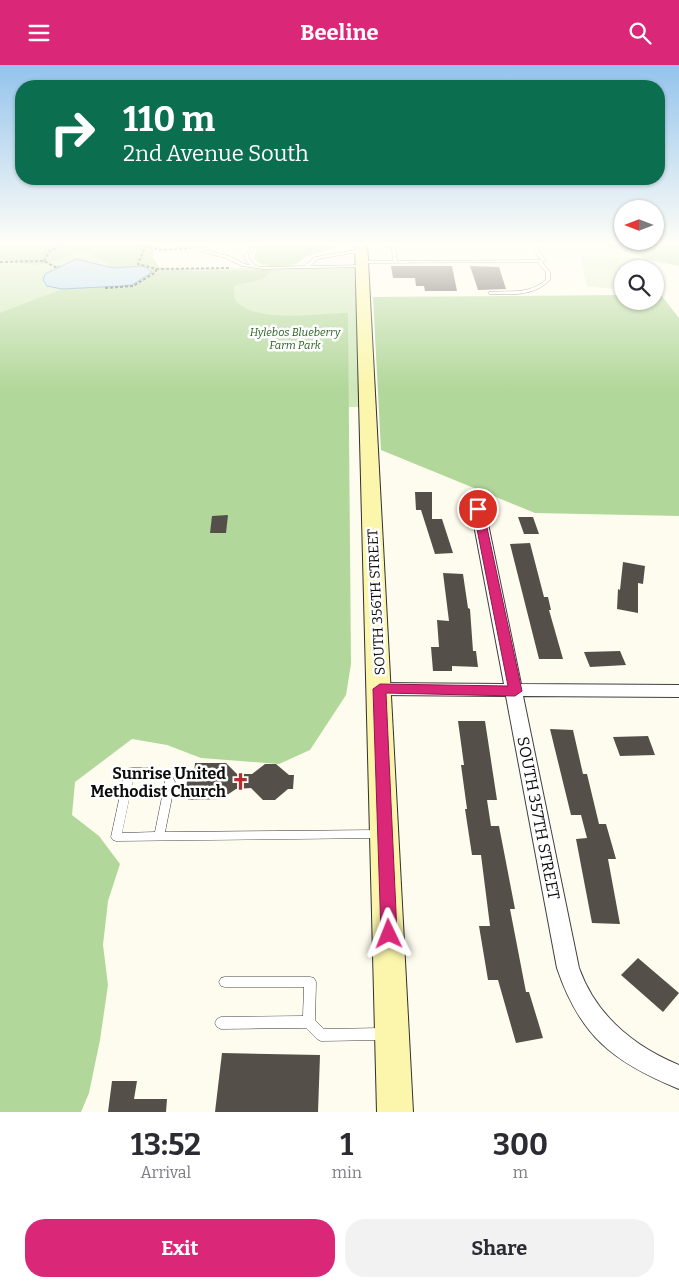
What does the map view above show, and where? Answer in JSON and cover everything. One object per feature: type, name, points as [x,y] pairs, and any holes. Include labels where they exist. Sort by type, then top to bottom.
[{"type":"main road","name":"SOUTH 356TH STREET","points":[[363,291],[396,1112]]},
{"type":"street","name":"SOUTH 357TH STREET","points":[[478,509],[568,968],[577,994],[613,1039],[660,1070],[679,1077]]},
{"type":"street","points":[[380,689],[679,691]]},
{"type":"lane","points":[[490,293],[524,293],[530,291]]},
{"type":"lane","points":[[159,836],[170,782],[167,775],[154,772],[130,772],[116,837],[385,834]]},
{"type":"lane","points":[[226,983],[310,981],[309,1021],[321,1035],[392,1034]]},
{"type":"lane","points":[[221,1023],[309,1021]]},
{"type":"green space","name":"Hylebos Blueberry Farm Park","points":[[0,291],[95,291],[84,314],[156,314],[164,291],[363,291],[367,407],[38,406],[0,458]]},
{"type":"green space","points":[[57,291],[234,291],[234,296],[239,304],[249,310],[262,313],[291,316],[348,313],[351,664],[346,695],[310,750],[279,764],[201,758],[167,745],[132,739],[75,782],[72,815],[99,836],[120,864],[108,901],[103,945],[108,985],[100,1040],[89,1093],[81,1112],[0,1112],[0,313]]},
{"type":"green space","points":[[614,295],[614,310],[664,310],[664,299],[679,318],[679,516],[535,513],[381,450],[373,297]]},
{"type":"building","points":[[415,492],[432,492],[432,519],[442,519],[453,553],[435,554],[421,510],[416,510]]},
{"type":"building","points":[[228,515],[226,533],[210,533],[212,516]]},
{"type":"building","points":[[518,517],[533,517],[539,534],[524,534]]},
{"type":"building","points":[[530,543],[544,597],[548,597],[551,610],[549,610],[563,659],[539,659],[510,544]]},
{"type":"building","points":[[623,562],[645,566],[643,584],[638,583],[638,613],[617,609],[618,589],[620,590]]},
{"type":"building","points":[[443,573],[463,574],[468,608],[470,609],[473,651],[476,651],[478,667],[452,666],[452,671],[433,671],[431,647],[439,647],[437,620],[449,621]]},
{"type":"building","points":[[620,651],[626,665],[590,667],[584,652]]},
{"type":"building","points":[[458,721],[485,721],[497,800],[487,800],[491,826],[499,826],[515,909],[510,909],[526,992],[529,992],[543,1038],[516,1043],[498,980],[488,980],[479,926],[490,926],[481,855],[472,855],[465,809],[467,809],[461,765],[464,765]]},
{"type":"building","points":[[550,729],[573,730],[583,774],[587,774],[599,824],[606,824],[616,859],[608,859],[620,924],[592,923],[576,839],[587,838],[581,815],[571,815]]},
{"type":"building","points":[[648,736],[655,755],[620,756],[613,737]]},
{"type":"building","name":"Sunrise United Methodist Church","points":[[195,763],[226,763],[237,774],[252,774],[265,764],[276,764],[289,775],[294,775],[293,789],[288,789],[275,800],[263,800],[251,788],[236,789],[221,799],[188,800],[190,788],[186,788],[188,774],[194,774]]},
{"type":"building","points":[[638,958],[679,993],[663,1012],[621,975]]},
{"type":"building","points":[[222,1053],[320,1055],[318,1112],[215,1112]]},
{"type":"building","points":[[112,1081],[137,1081],[134,1099],[167,1099],[166,1112],[108,1112]]},
{"type":"place","name":"Sunrise United Methodist Church","points":[[240,782]]},
{"type":"route","points":[[389,934],[380,689],[515,691],[478,509]]}]
